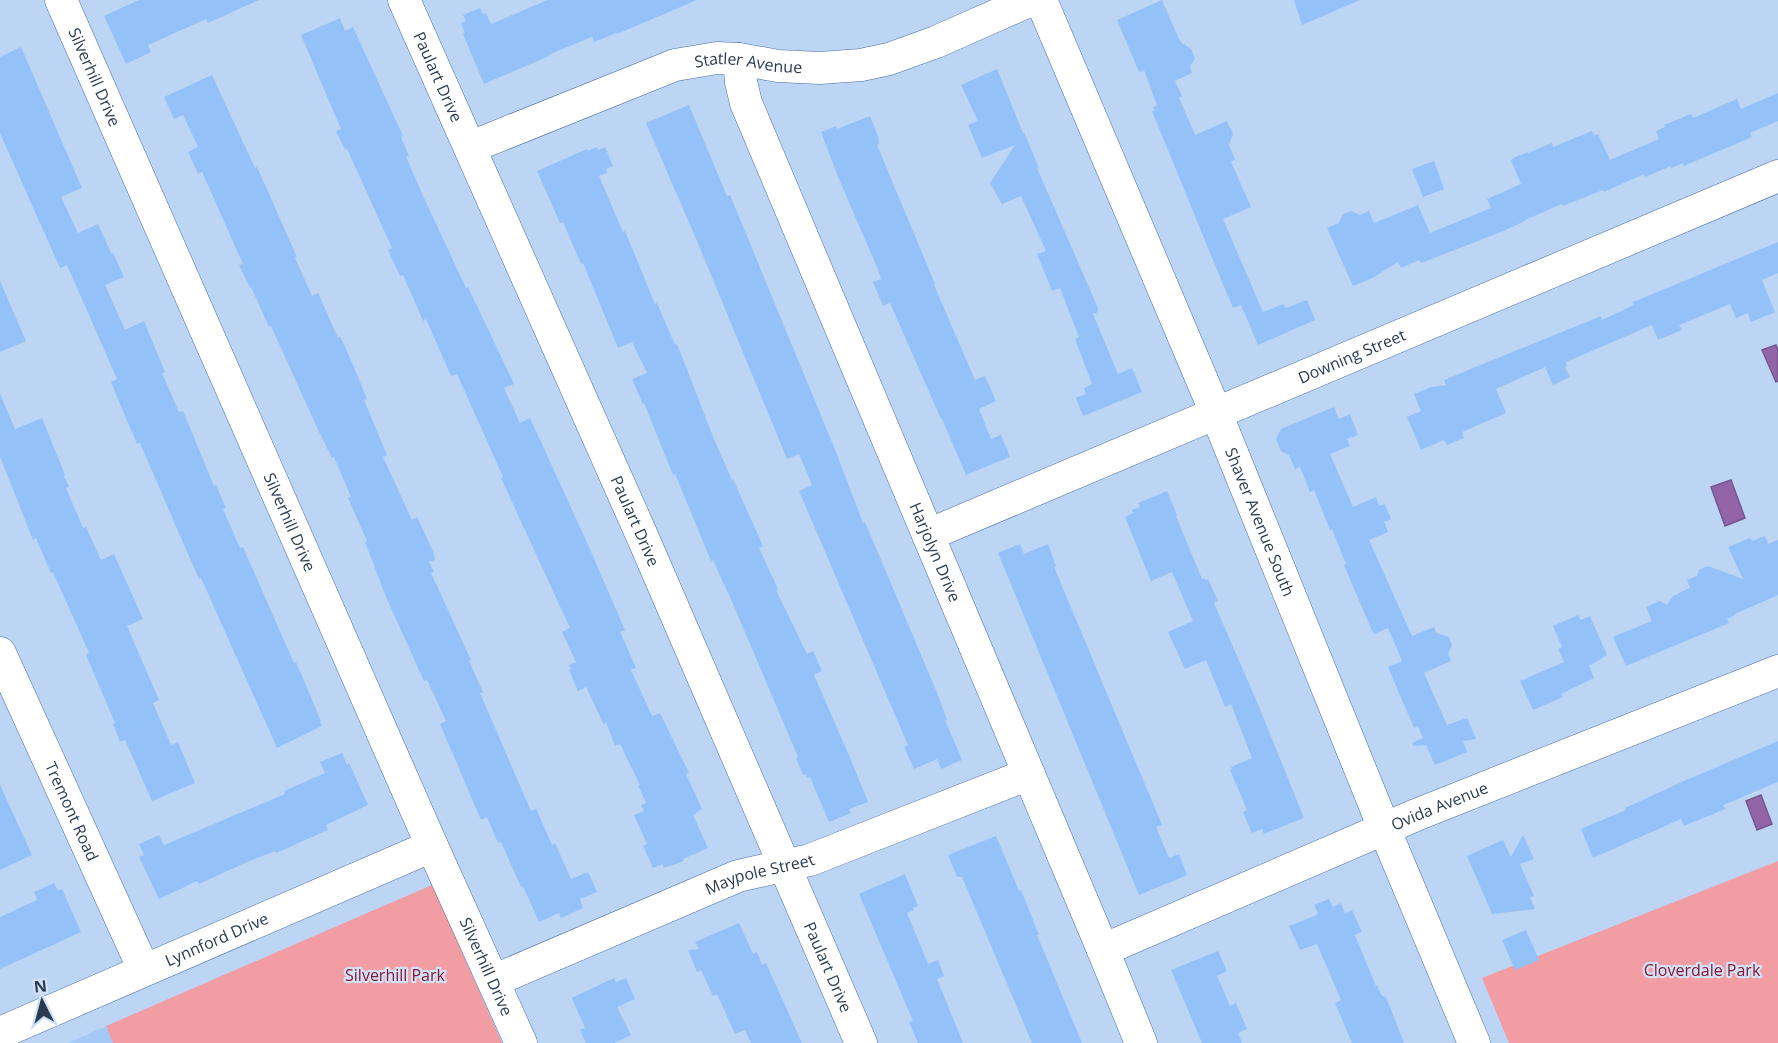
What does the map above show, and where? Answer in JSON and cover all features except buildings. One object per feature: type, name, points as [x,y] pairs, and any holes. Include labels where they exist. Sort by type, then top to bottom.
[{"type":"street","name":"Silverhill Drive","points":[[61,0],[432,846],[521,1043]]},
{"type":"street","name":"Paulart Drive","points":[[404,0],[643,538],[861,1043]]},
{"type":"street","name":"Statler Avenue","points":[[471,147],[675,65],[717,58],[739,59],[778,66],[820,68],[861,65],[889,59],[936,42],[1030,0]]},
{"type":"street","name":"Shaver Avenue South","points":[[1041,0],[1216,413],[1384,828],[1474,1043]]},
{"type":"street","name":"Harjolyn Drive","points":[[739,59],[746,104],[1141,1043]]},
{"type":"street","name":"Downing Street","points":[[928,535],[1778,176]]},
{"type":"street","name":"Tremont Road","points":[[0,653],[7,691],[144,970]]},
{"type":"street","name":"Ovida Avenue","points":[[1103,950],[1384,828],[1778,671]]},
{"type":"street","name":"Maypole Street","points":[[493,981],[738,876],[810,860],[1029,774]]},
{"type":"street","name":"Lynnford Drive","points":[[0,1033],[432,846]]},
{"type":"shaded area","points":[[1776,345],[1778,381],[1776,382],[1762,350]]},
{"type":"shaded area","points":[[1731,480],[1745,518],[1725,526],[1711,487]]},
{"type":"shaded area","points":[[1761,795],[1772,824],[1757,830],[1746,801]]},
{"type":"shaded area","points":[[106,1026],[113,1043],[68,1043]]},
{"type":"green space","name":"Cloverdale Park","points":[[1778,861],[1778,1043],[1509,1043],[1482,978]]},
{"type":"green space","name":"Silverhill Park","points":[[432,885],[502,1043],[113,1043],[106,1026]]}]
